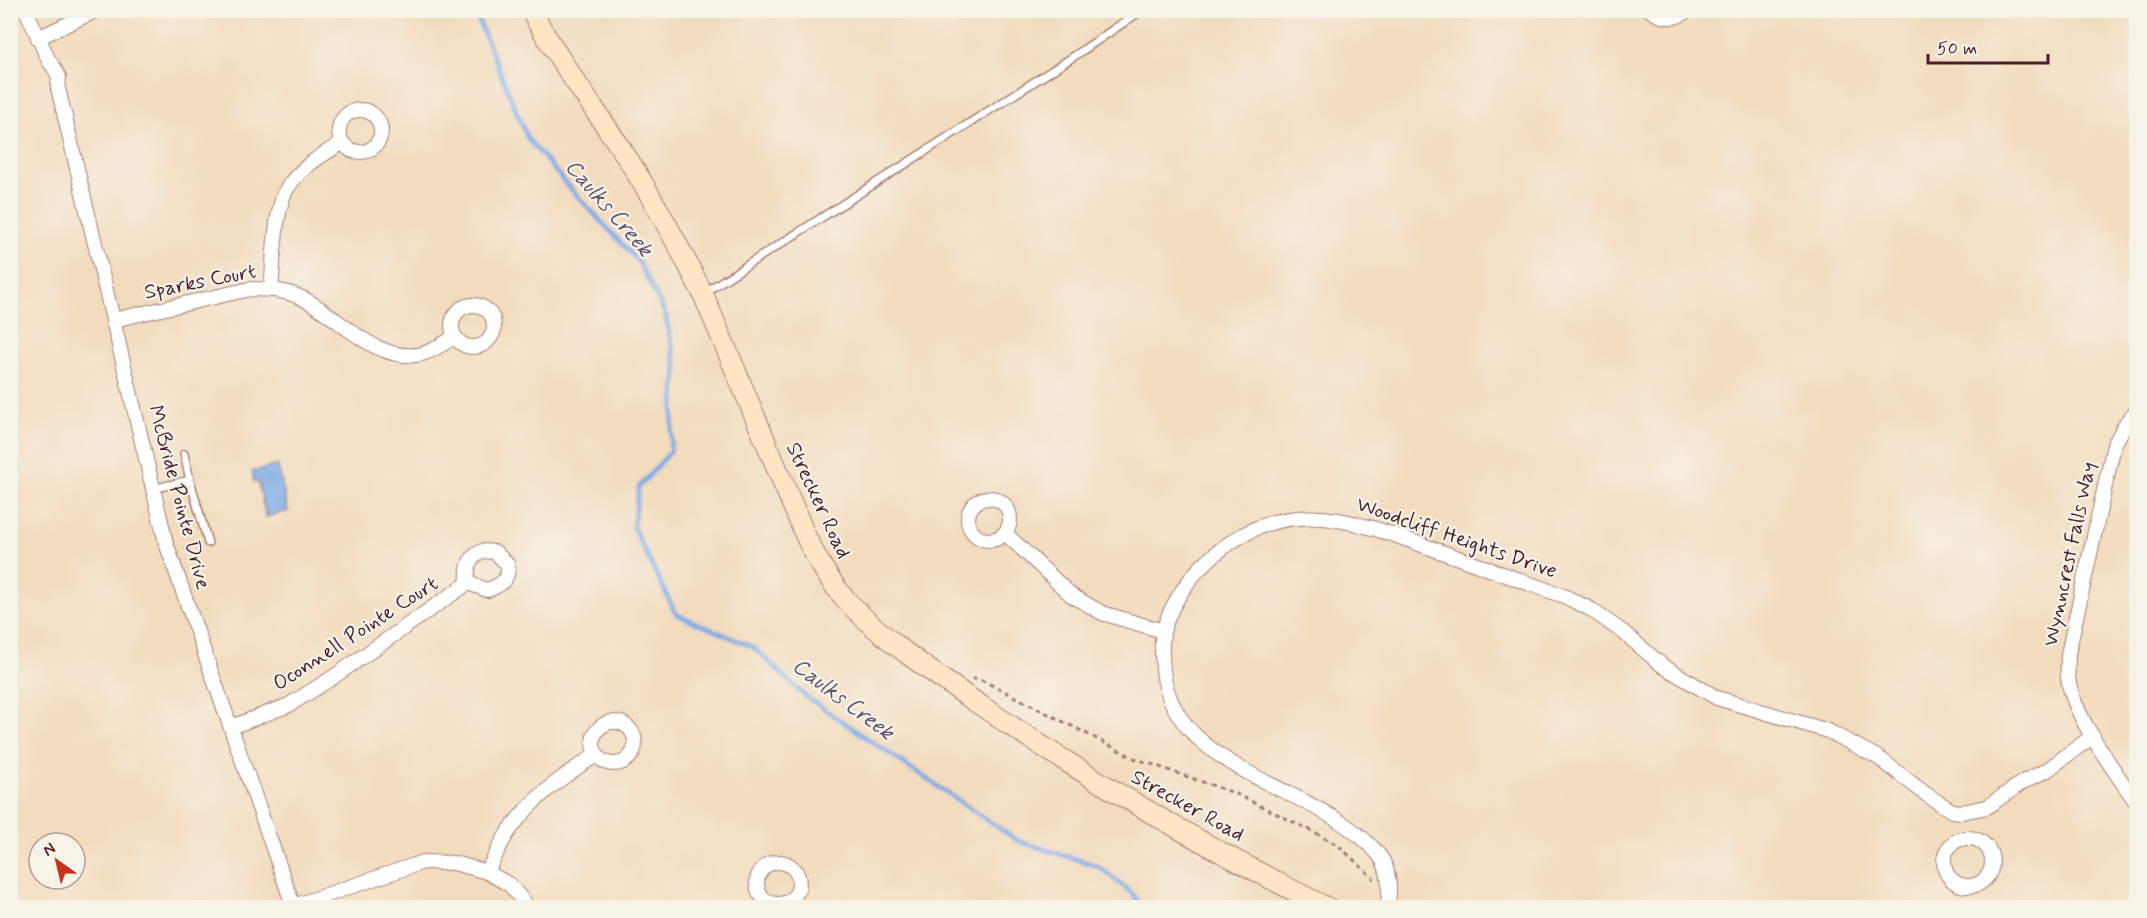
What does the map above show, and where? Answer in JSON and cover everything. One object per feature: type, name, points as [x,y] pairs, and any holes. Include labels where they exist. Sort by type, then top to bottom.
[{"type":"street","name":"McBride Pointe Drive","points":[[26,10],[49,62],[59,77],[58,88],[166,543],[294,907]]},
{"type":"street","points":[[38,38],[97,10]]},
{"type":"street","name":"Strecker Road","points":[[531,10],[546,38],[625,155],[688,264],[703,294],[806,537],[821,567],[846,600],[868,622],[949,684],[1092,779],[1214,848],[1328,908]]},
{"type":"street","points":[[1650,10],[1665,17],[1677,17],[1688,10]]},
{"type":"street","points":[[271,289],[278,217],[288,187],[304,169],[342,143]]},
{"type":"street","name":"Sparks Court","points":[[113,320],[250,289],[271,289],[304,298],[367,341],[386,351],[406,355],[422,354],[454,337]]},
{"type":"street","name":"Wynncrest Falls Way","points":[[2136,411],[2126,423],[2114,445],[2068,654],[2068,677],[2073,699],[2093,736],[2136,802]]},
{"type":"street","name":"Woodcliff Heights Drive","points":[[1389,901],[1389,879],[1381,857],[1360,837],[1337,821],[1216,754],[1192,733],[1170,702],[1163,671],[1163,631],[1177,601],[1194,574],[1219,549],[1244,532],[1272,522],[1299,517],[1337,519],[1356,523],[1564,596],[1590,609],[1623,632],[1663,666],[1717,698],[1828,731],[1879,759],[1952,811],[1962,812],[1973,824],[1986,807],[2023,782],[2047,770],[2093,736]]},
{"type":"street","points":[[1005,533],[1071,595],[1102,613],[1163,631]]},
{"type":"street","name":"Oconnell Pointe Court","points":[[231,727],[289,705],[332,678],[468,583]]},
{"type":"street","points":[[487,872],[508,832],[524,812],[546,790],[596,755]]},
{"type":"street","points":[[294,907],[423,862],[454,862],[487,872],[510,885],[529,908]]},
{"type":"street","points":[[752,908],[763,898]]},
{"type":"lane","points":[[703,294],[1073,57],[1142,10]]},
{"type":"lane","points":[[184,454],[208,543]]},
{"type":"lane","points":[[152,489],[190,480]]},
{"type":"path","points":[[949,684],[965,679],[979,679],[1134,758],[1233,793],[1310,830],[1339,846],[1389,901]]},
{"type":"water","points":[[278,465],[288,511],[266,517],[258,482],[254,482],[252,472]]},
{"type":"waterway","name":"Caulks Creek","points":[[474,10],[528,139],[567,185],[638,261],[665,313],[677,370],[670,452],[639,487],[633,527],[676,614],[753,647],[805,696],[1018,841],[1098,866],[1133,894],[1142,908]]}]
